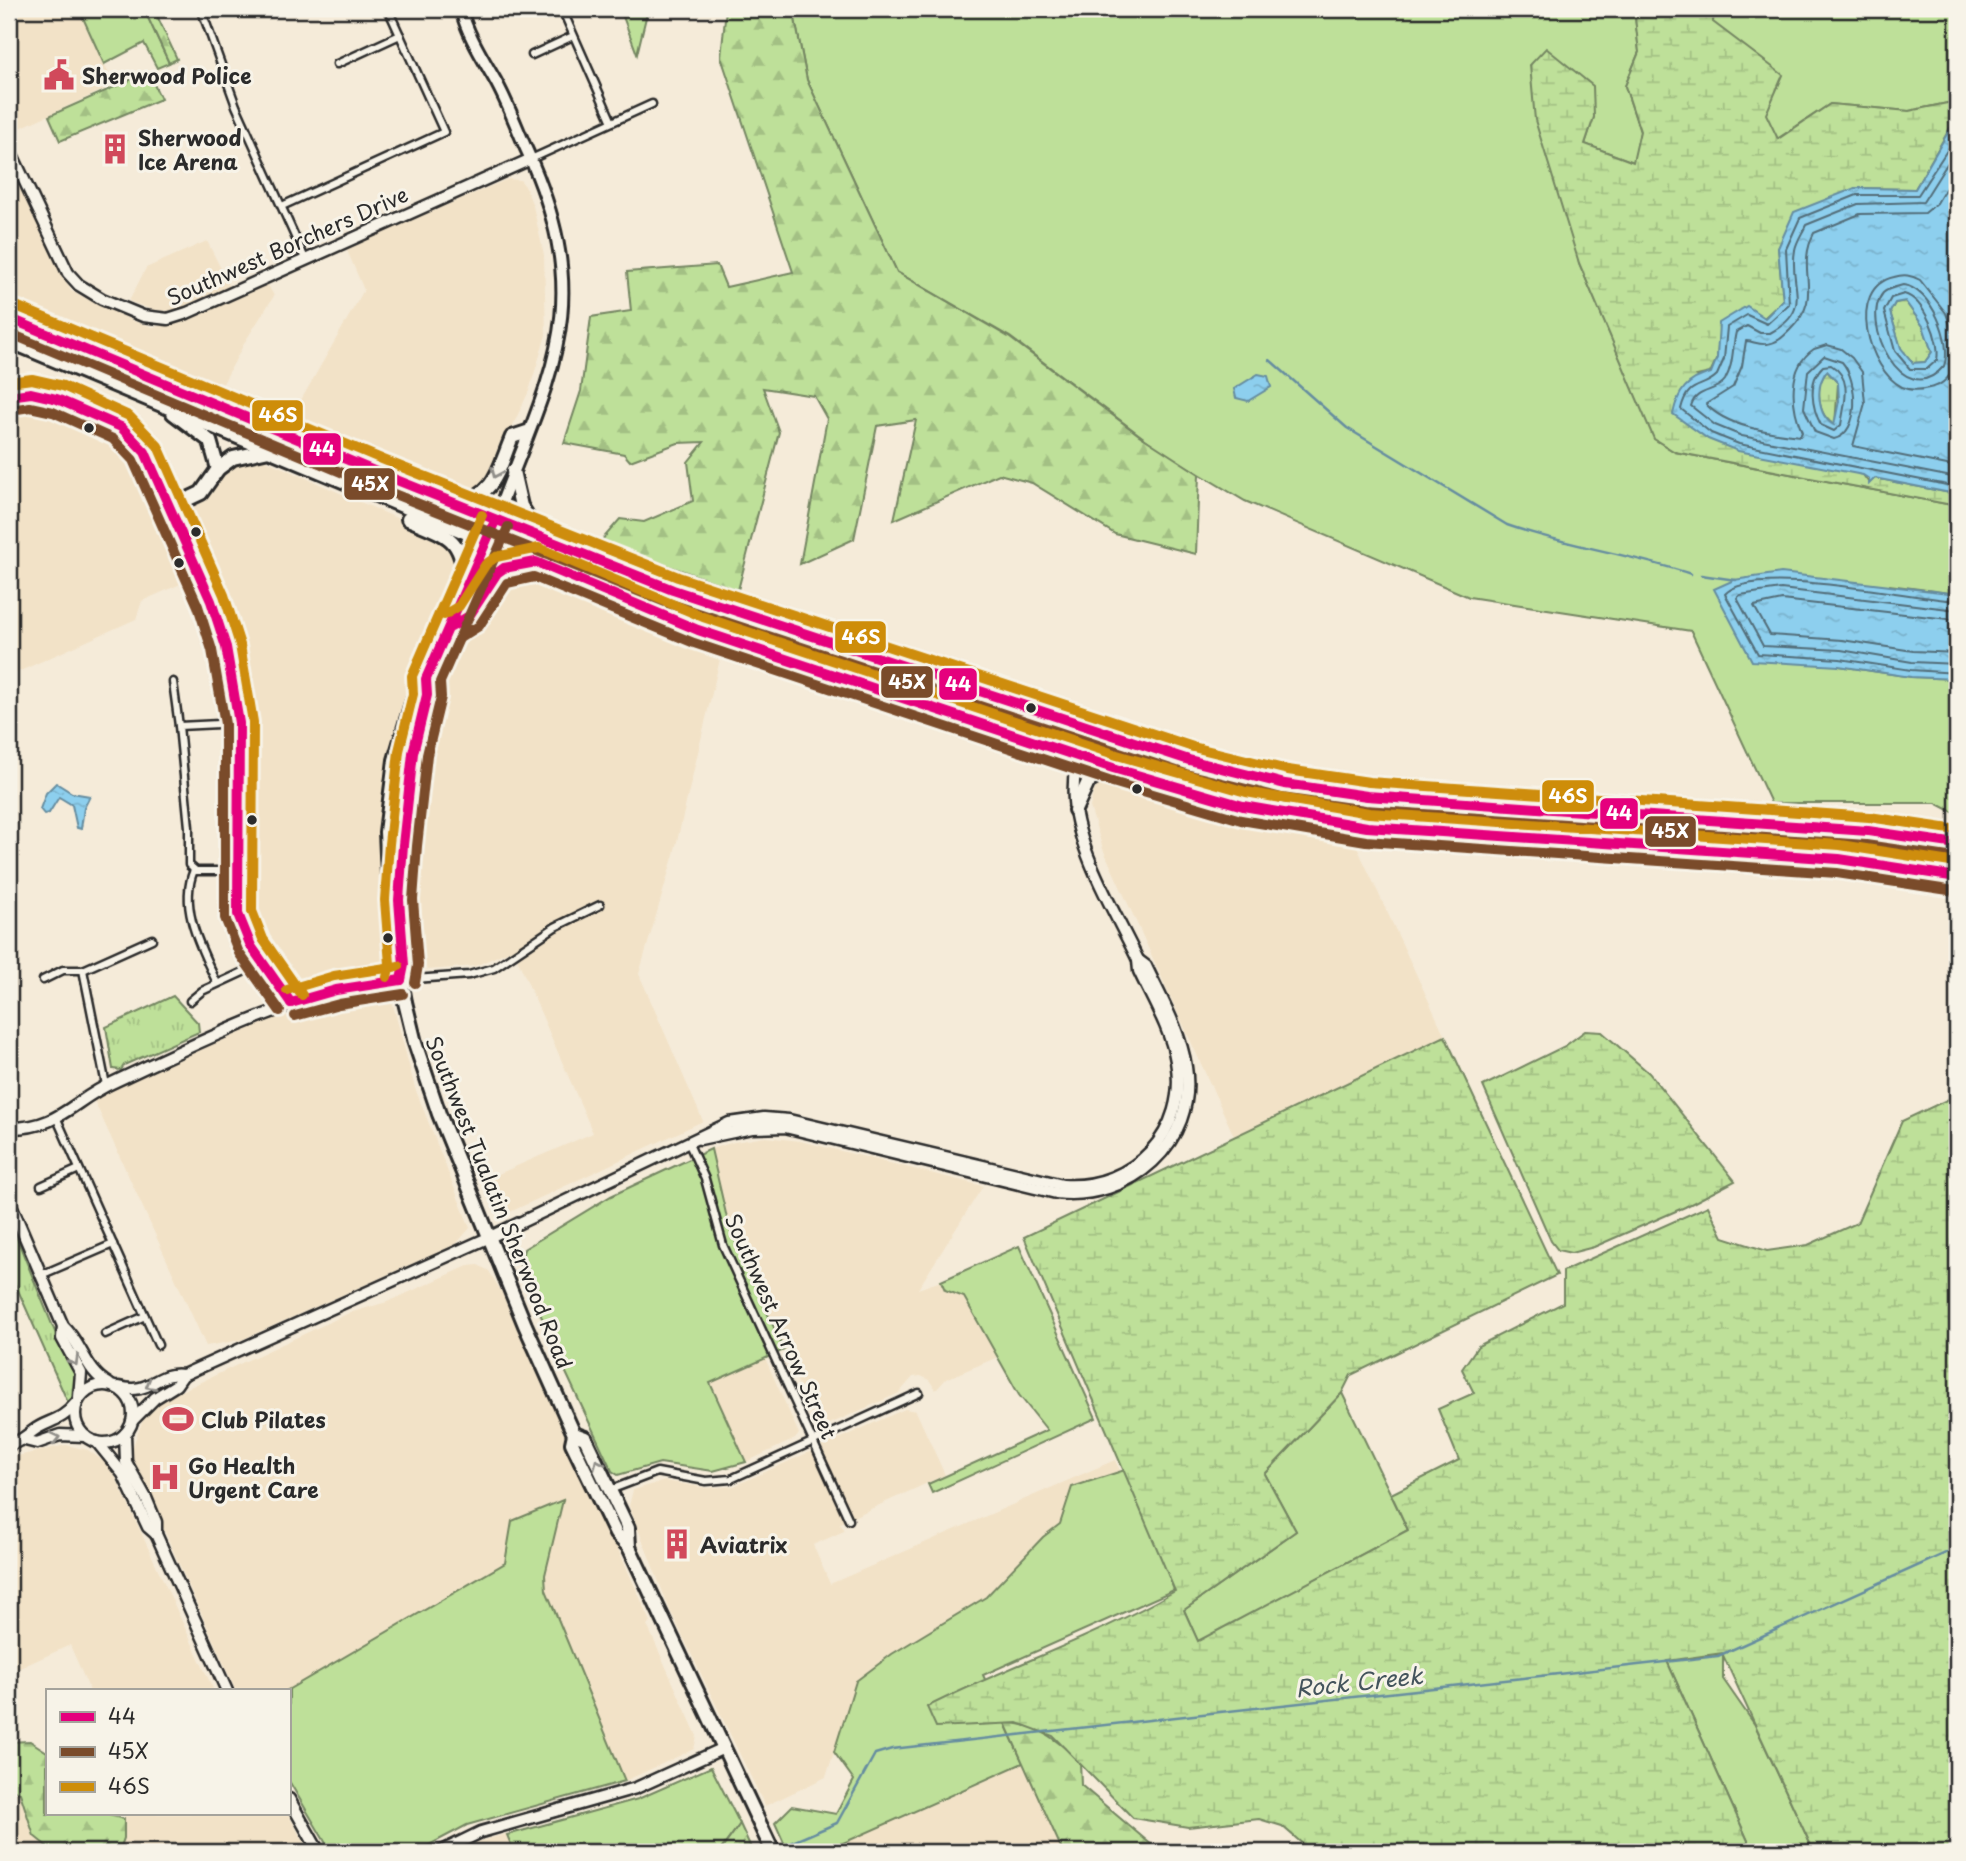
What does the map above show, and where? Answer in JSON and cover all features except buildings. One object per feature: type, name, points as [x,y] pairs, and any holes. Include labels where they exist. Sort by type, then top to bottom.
[{"type":"highway","points":[[9,318],[606,565],[1084,727],[1240,774],[1367,796],[1792,825],[1896,834],[1957,844]]},
{"type":"highway","points":[[9,341],[698,630],[1113,768],[1243,806],[1367,827],[1790,855],[1882,863],[1957,877]]},
{"type":"highway","points":[[167,407],[210,442],[219,469]]},
{"type":"highway","points":[[457,505],[480,497],[489,489],[512,437],[527,432]]},
{"type":"highway","points":[[170,508],[201,493],[219,469],[237,456],[270,450]]},
{"type":"highway","points":[[513,471],[521,506],[533,525],[594,549],[606,565]]},
{"type":"highway","points":[[369,493],[375,504],[453,540],[459,549],[467,588]]},
{"type":"highway","name":"Southwest Tualatin Sherwood Road","points":[[495,521],[451,627],[426,679],[416,690],[394,766],[386,832],[392,965],[401,980],[415,1043],[430,1090],[534,1347],[574,1434],[572,1443],[616,1535],[629,1547],[774,1852]]},
{"type":"highway","points":[[451,627],[469,616],[497,573],[504,568],[536,562]]},
{"type":"highway","name":"Southwest Tualatin Sherwood Road","points":[[401,980],[404,965],[399,900],[404,838],[413,753],[427,695],[426,679]]},
{"type":"highway","points":[[394,766],[400,782],[399,828],[404,838]]},
{"type":"highway","points":[[1075,810],[1088,782],[1113,768]]},
{"type":"highway","points":[[1367,796],[1367,827]]},
{"type":"highway","points":[[1790,855],[1792,825]]},
{"type":"highway","name":"Southwest Tualatin Sherwood Road","points":[[574,1434],[585,1438],[628,1528],[629,1547]]},
{"type":"main road","points":[[461,9],[531,159],[557,234],[564,305],[552,373],[527,432],[495,521]]},
{"type":"main road","points":[[468,9],[495,69],[494,78]]},
{"type":"street","points":[[214,9],[203,14],[236,106],[306,261]]},
{"type":"street","points":[[282,206],[443,132],[388,9]]},
{"type":"street","points":[[562,9],[612,122]]},
{"type":"street","points":[[337,64],[400,34]]},
{"type":"street","points":[[532,55],[573,36]]},
{"type":"street","name":"Southwest Borchers Drive","points":[[9,148],[68,273],[86,291],[153,319],[175,317],[306,261],[652,104]]},
{"type":"street","points":[[9,396],[24,393],[49,396],[125,429],[145,452],[223,632],[232,670],[239,723],[237,905],[243,930],[291,1003]]},
{"type":"street","points":[[173,682],[189,827],[188,859],[194,870]]},
{"type":"street","points":[[179,726],[239,723]]},
{"type":"street","points":[[97,1442],[111,1442],[125,1434],[132,1422],[155,1398],[176,1385],[183,1375],[490,1237],[729,1123],[782,1118],[1053,1183],[1077,1186],[1113,1178],[1144,1160],[1160,1141],[1174,1113],[1178,1090],[1172,1047],[1139,971],[1138,960],[1090,856],[1075,810],[1077,755],[1084,727]]},
{"type":"street","points":[[194,870],[237,872]]},
{"type":"street","points":[[194,870],[190,878],[191,918],[217,983]]},
{"type":"street","points":[[9,1128],[35,1126],[57,1119],[106,1086],[291,1003],[336,990],[401,980],[469,975],[495,968],[555,927],[600,905]]},
{"type":"street","points":[[43,980],[63,970],[83,970],[152,939]]},
{"type":"street","points":[[83,970],[106,1086]]},
{"type":"street","points":[[190,1001],[217,983],[243,972]]},
{"type":"street","points":[[57,1119],[158,1345]]},
{"type":"street","name":"Southwest Arrow Street","points":[[689,1144],[705,1179],[723,1245],[849,1520]]},
{"type":"street","points":[[41,1186],[79,1169]]},
{"type":"street","points":[[9,1200],[63,1326],[71,1334],[91,1369],[131,1401],[132,1422]]},
{"type":"street","points":[[40,1276],[113,1244]]},
{"type":"street","points":[[104,1334],[145,1317]]},
{"type":"street","points":[[63,1326],[62,1338],[81,1373],[75,1421],[85,1436]]},
{"type":"street","points":[[9,1445],[25,1440],[34,1430],[61,1418],[92,1387],[112,1385],[143,1390],[170,1373],[183,1375]]},
{"type":"street","points":[[610,1490],[657,1472],[706,1481],[732,1479],[919,1393]]},
{"type":"street","points":[[125,1434],[126,1462],[146,1497],[156,1522],[156,1534],[226,1689]]},
{"type":"street","points":[[25,1440],[37,1443],[60,1435],[85,1436],[97,1442],[123,1474],[148,1527],[156,1534]]},
{"type":"street","points":[[440,1852],[481,1832],[636,1788],[724,1748]]},
{"type":"street","points":[[290,1801],[319,1852]]},
{"type":"shaded area","name":"Sherwood Police","points":[[33,9],[79,9],[114,85],[9,133],[9,19]]},
{"type":"shaded area","points":[[9,166],[71,291],[133,321],[153,327],[179,323],[267,283],[274,296],[246,340],[219,391],[9,302]]},
{"type":"shaded area","points":[[508,179],[520,180],[533,206],[544,255],[546,335],[529,391],[484,487],[468,493],[454,491],[289,421],[364,290],[346,248]]},
{"type":"shaded area","points":[[207,241],[230,287],[172,311],[153,310],[129,301],[146,268]]},
{"type":"shaded area","points":[[29,401],[45,403],[127,441],[192,579],[142,601],[136,619],[9,676],[9,405]]},
{"type":"shaded area","points":[[258,457],[442,538],[451,544],[459,569],[404,710],[387,793],[381,869],[383,968],[372,975],[347,977],[300,990],[288,985],[256,941],[244,912],[247,730],[243,692],[224,615],[184,519],[188,507],[212,490],[232,464]]},
{"type":"shaded area","points":[[525,568],[720,659],[674,854],[639,974],[703,1121],[510,1212],[503,1211],[497,1205],[487,1179],[593,1133],[513,949],[475,966],[428,970],[418,960],[413,900],[418,792],[432,724],[454,661],[491,575]]},
{"type":"shaded area","points":[[1101,783],[1227,821],[1355,843],[1445,1036],[1234,1136],[1103,849],[1090,807],[1094,790]]},
{"type":"shaded area","points":[[374,992],[386,994],[393,1005],[415,1088],[470,1228],[456,1244],[241,1340],[206,1346],[93,1098],[275,1017],[317,1003]]},
{"type":"shaded area","points":[[766,1137],[800,1141],[983,1186],[918,1289],[941,1281],[946,1290],[964,1297],[998,1357],[946,1379],[936,1390],[929,1380],[921,1376],[913,1377],[899,1393],[823,1427],[817,1426],[729,1227],[711,1149]]},
{"type":"shaded area","points":[[478,1265],[489,1271],[502,1293],[651,1622],[647,1625],[697,1736],[694,1749],[625,1781],[546,1590],[545,1575],[555,1534],[289,1689],[235,1689],[130,1454],[144,1417],[160,1401],[349,1313],[387,1302],[468,1266]]},
{"type":"shaded area","points":[[765,1358],[799,1434],[795,1439],[746,1462],[710,1383]]},
{"type":"shaded area","points":[[905,1409],[916,1411],[945,1475],[840,1523],[844,1531],[813,1545],[830,1584],[1115,1460],[1120,1471],[1072,1487],[1060,1524],[1043,1537],[985,1597],[892,1654],[857,1681],[826,1777],[765,1806],[670,1610],[629,1506],[633,1490],[665,1481],[707,1488],[734,1486]]},
{"type":"shaded area","points":[[66,1445],[88,1450],[111,1467],[213,1689],[89,1689],[70,1645],[9,1673],[9,1458]]},
{"type":"shaded area","points":[[1023,1763],[1063,1852],[823,1852]]},
{"type":"shaded area","points":[[9,1788],[20,1793],[34,1836],[54,1852],[9,1852]]},
{"type":"shaded area","points":[[124,1815],[289,1815],[309,1852],[119,1852],[124,1838]]},
{"type":"shaded area","points":[[506,1834],[514,1852],[456,1852],[477,1842]]},
{"type":"green space","points":[[79,9],[144,9],[169,63],[157,68],[144,43],[104,64]]},
{"type":"green space","points":[[144,9],[154,9],[177,59],[169,63]]},
{"type":"green space","points":[[648,9],[637,54],[621,11]]},
{"type":"green space","points":[[726,9],[793,9],[807,80],[897,272],[1010,338],[1139,435],[1199,474],[1196,554],[1115,534],[1032,483],[999,474],[894,520],[916,420],[877,426],[854,539],[800,564],[827,419],[814,396],[763,388],[779,432],[738,590],[600,542],[620,519],[644,522],[693,501],[688,462],[704,442],[678,443],[630,461],[624,454],[564,443],[581,391],[591,317],[631,311],[627,272],[717,265],[726,287],[793,272],[721,57]]},
{"type":"green space","points":[[793,9],[1634,9],[1639,52],[1625,86],[1640,132],[1634,162],[1585,144],[1594,117],[1546,49],[1579,263],[1655,439],[1675,452],[1957,506],[1957,594],[1890,585],[1839,666],[1911,677],[1957,679],[1957,814],[1936,803],[1771,803],[1691,631],[1469,597],[1245,501],[1161,451],[1010,337],[897,272],[807,80]]},
{"type":"green space","points":[[1634,9],[1714,9],[1713,22],[1783,75],[1766,114],[1778,139],[1830,104],[1909,111],[1957,101],[1957,128],[1950,128],[1915,189],[1855,188],[1778,248],[1783,300],[1764,318],[1720,323],[1717,358],[1710,373],[1697,376],[1863,475],[1869,483],[1875,478],[1955,494],[1957,506],[1675,452],[1654,439],[1579,263],[1535,120],[1530,65],[1546,48],[1593,86],[1594,117],[1585,144],[1633,162],[1640,131],[1625,86],[1639,52]]},
{"type":"green space","points":[[1714,9],[1957,9],[1957,101],[1909,111],[1830,104],[1777,139],[1713,22]]},
{"type":"green space","points":[[148,72],[161,99],[60,141],[49,116]]},
{"type":"green space","points":[[1905,301],[1923,326],[1932,352],[1925,362],[1913,363],[1901,349],[1890,312],[1895,303]]},
{"type":"green space","points":[[1827,371],[1838,383],[1835,425],[1824,415],[1819,400],[1820,384]]},
{"type":"green space","points":[[173,996],[198,1023],[199,1032],[124,1065],[121,1070],[113,1069],[106,1027]]},
{"type":"green space","points":[[1585,1031],[1602,1032],[1649,1073],[1735,1181],[1685,1207],[1594,1247],[1571,1253],[1558,1250],[1551,1241],[1483,1086],[1565,1046]]},
{"type":"green space","points":[[1445,1036],[1557,1275],[1351,1375],[1342,1393],[1265,1474],[1296,1531],[1184,1610],[1198,1641],[1408,1530],[1391,1494],[1459,1460],[1438,1409],[1474,1393],[1462,1369],[1478,1346],[1563,1303],[1563,1271],[1708,1206],[1723,1237],[1767,1251],[1808,1245],[1857,1223],[1902,1121],[1957,1095],[1957,1852],[1814,1852],[1722,1653],[1667,1661],[1753,1852],[1312,1852],[1282,1826],[1259,1819],[1188,1827],[1133,1818],[1053,1736],[1018,1723],[936,1727],[927,1707],[1114,1623],[1175,1591],[1024,1237]]},
{"type":"green space","points":[[711,1149],[729,1227],[784,1350],[710,1383],[746,1462],[713,1471],[660,1463],[618,1475],[612,1471],[554,1347],[520,1265],[524,1249],[611,1196]]},
{"type":"green space","points":[[9,1219],[62,1349],[75,1372],[75,1391],[69,1405],[9,1270]]},
{"type":"green space","points":[[1019,1246],[1096,1418],[932,1493],[928,1484],[1047,1430],[1019,1395],[964,1297],[945,1290],[941,1281]]},
{"type":"green space","points":[[1342,1393],[1408,1530],[1198,1642],[1184,1610],[1296,1531],[1265,1474]]},
{"type":"green space","points":[[1128,1469],[1174,1590],[983,1675],[1023,1763],[823,1852],[788,1852],[775,1823],[792,1806],[836,1814],[854,1780],[834,1752],[856,1681],[892,1654],[986,1597],[1043,1537],[1060,1524],[1072,1487]]},
{"type":"green space","points":[[563,1500],[545,1575],[546,1590],[625,1781],[467,1825],[416,1852],[331,1852],[290,1783],[289,1689],[505,1563],[512,1521]]},
{"type":"green space","points":[[1723,1653],[1723,1679],[1755,1725],[1814,1852],[1753,1852],[1667,1661]]},
{"type":"green space","points":[[1005,1723],[1037,1729],[1063,1746],[1080,1761],[1081,1785],[1160,1852],[1063,1852]]},
{"type":"green space","points":[[30,1741],[46,1751],[46,1815],[109,1815],[124,1819],[124,1838],[119,1852],[54,1852],[34,1836],[20,1793],[9,1788],[9,1742]]},
{"type":"green space","points":[[711,1767],[740,1824],[719,1852],[514,1852],[507,1835],[638,1799]]},
{"type":"green space","points":[[740,1824],[753,1852],[719,1852],[721,1850]]},
{"type":"water","points":[[1951,127],[1957,128],[1957,497],[1955,494],[1875,478],[1869,484],[1869,479],[1863,475],[1738,451],[1708,439],[1673,414],[1685,387],[1711,373],[1717,358],[1719,323],[1747,306],[1765,318],[1783,300],[1778,248],[1794,212],[1855,188],[1915,189]],"holes":[[[1905,301],[1923,326],[1932,352],[1925,362],[1913,363],[1901,348],[1890,312],[1895,303]],[[1827,371],[1838,383],[1839,401],[1834,425],[1828,421],[1821,408],[1819,392]]]},
{"type":"water","points":[[1258,374],[1268,376],[1271,387],[1248,401],[1236,398],[1234,389]]},
{"type":"water","points":[[1781,573],[1957,594],[1957,679],[1911,677],[1839,666],[1752,661],[1714,589],[1734,580]]},
{"type":"water","points":[[56,783],[72,793],[90,796],[84,808],[81,829],[77,828],[72,805],[59,797],[49,813],[44,814],[40,809],[46,793]]},
{"type":"waterway","points":[[1270,360],[1347,428],[1507,525],[1691,574]]},
{"type":"waterway","points":[[1701,575],[1736,580]]},
{"type":"waterway","name":"Rock Creek","points":[[788,1844],[837,1823],[875,1754],[892,1749],[1718,1656],[1957,1548]]},
{"type":"transit line","name":"46S","points":[[14,305],[384,460],[678,577],[1193,747],[1288,770],[1369,782],[1869,817],[1957,830]]},
{"type":"transit line","name":"44","points":[[9,318],[379,473],[673,590],[1189,760],[1285,784],[1367,796],[1868,831],[1957,844]]},
{"type":"transit line","name":"45X","points":[[9,333],[374,486],[668,603],[1186,774],[1282,798],[1365,810],[1866,845],[1955,858]]},
{"type":"transit line","name":"46S","points":[[9,382],[32,379],[63,386],[129,416],[158,446],[224,595],[240,645],[253,722],[252,911],[263,939],[302,995]]},
{"type":"transit line","name":"44","points":[[9,396],[31,393],[57,399],[121,427],[145,452],[211,601],[226,647],[239,723],[238,914],[251,946],[291,1003]]},
{"type":"transit line","name":"45X","points":[[11,410],[30,407],[53,412],[113,439],[133,460],[198,606],[212,650],[225,724],[225,918],[239,953],[280,1011]]},
{"type":"transit line","name":"46S","points":[[387,977],[390,964],[385,900],[389,844],[399,751],[413,694],[412,676],[482,515]]},
{"type":"transit line","name":"44","points":[[401,980],[404,965],[399,900],[403,845],[413,753],[427,695],[426,679],[495,521]]},
{"type":"transit line","name":"45X","points":[[415,983],[418,965],[413,900],[417,846],[427,755],[441,697],[440,682],[508,527]]},
{"type":"transit line","name":"46S","points":[[444,615],[459,606],[486,564],[496,557],[539,548],[703,617],[1117,755],[1246,792],[1369,813],[1840,845],[1957,863]]},
{"type":"transit line","name":"44","points":[[451,627],[469,616],[497,573],[504,568],[536,562],[698,630],[1113,768],[1243,806],[1367,827],[1839,859],[1957,877]]},
{"type":"transit line","name":"45X","points":[[458,639],[479,626],[507,583],[534,577],[694,643],[1109,781],[1241,820],[1366,841],[1837,873],[1955,891]]},
{"type":"transit line","name":"46S","points":[[287,990],[334,976],[399,966]]},
{"type":"transit line","name":"44","points":[[291,1003],[336,990],[401,980]]},
{"type":"transit line","name":"45X","points":[[295,1016],[339,1004],[403,994]]},
{"type":"place","name":"Sherwood Police","points":[[59,75]]},
{"type":"place","name":"Sherwood Ice Arena","points":[[115,149]]},
{"type":"place","name":"Club Pilates","points":[[178,1419]]},
{"type":"place","name":"Go Health Urgent Care","points":[[165,1477]]},
{"type":"place","name":"Aviatrix","points":[[677,1544]]}]
